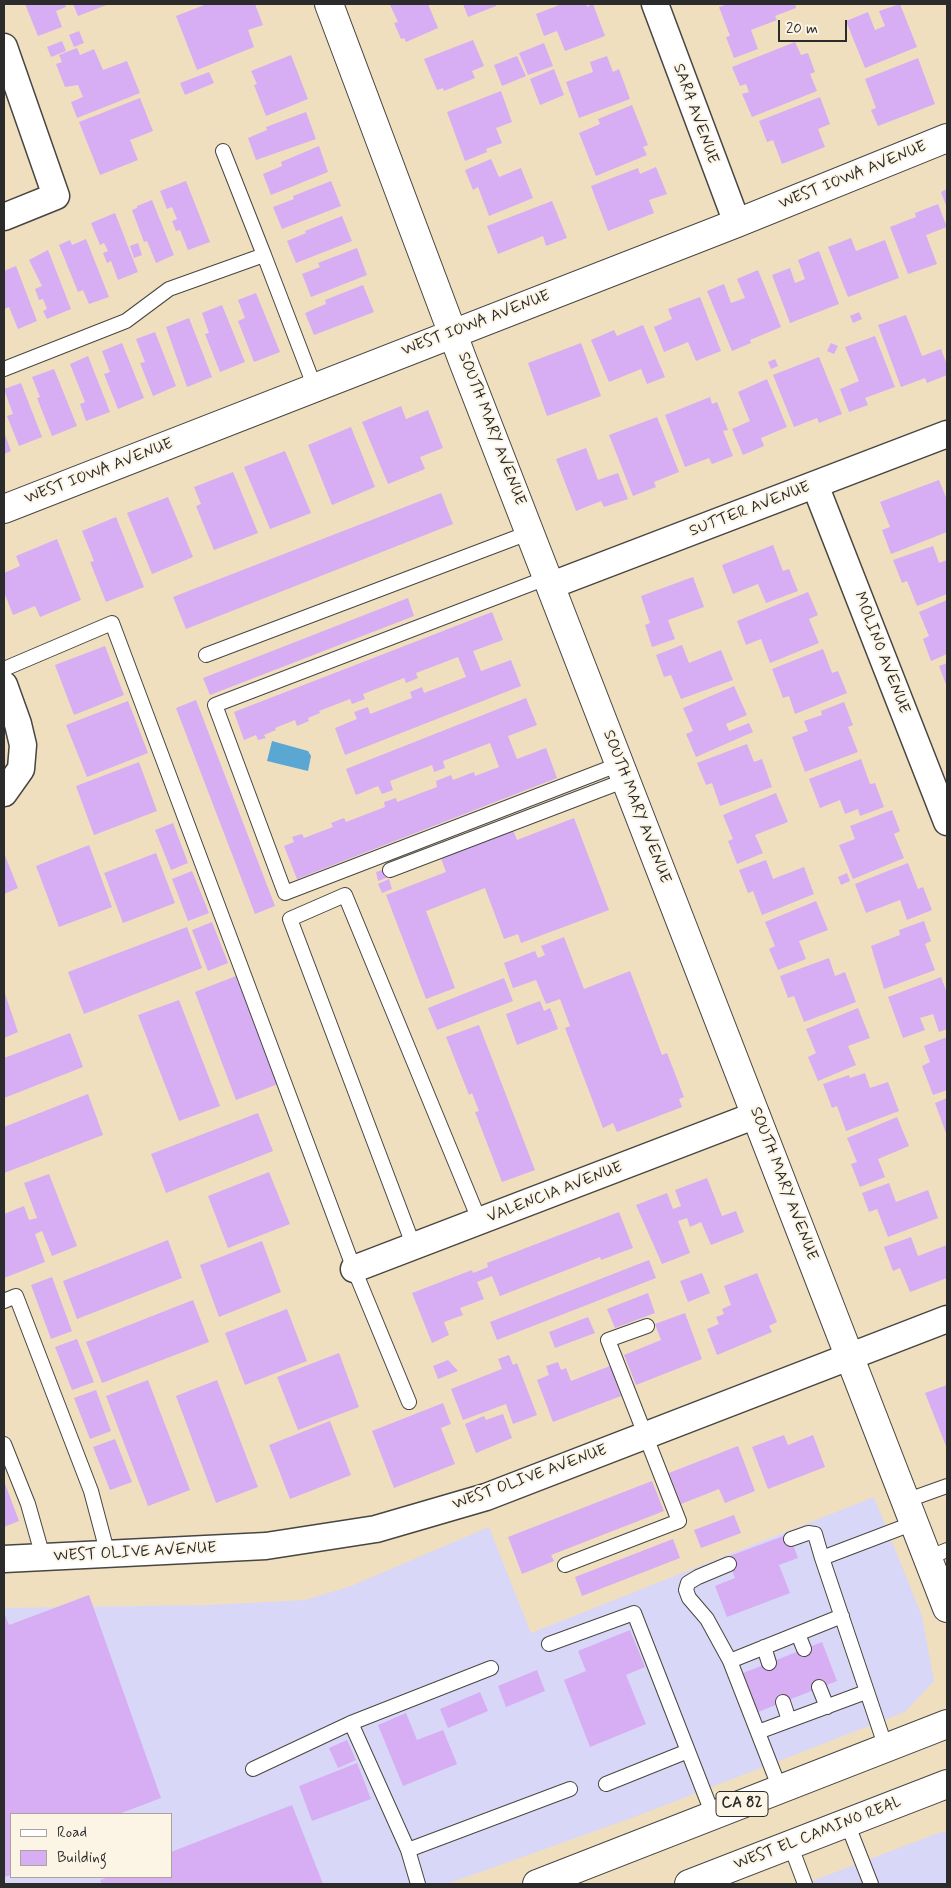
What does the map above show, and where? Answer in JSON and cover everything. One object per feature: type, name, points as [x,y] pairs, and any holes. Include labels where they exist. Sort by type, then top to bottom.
[{"type":"main road","name":"SOUTH MARY AVENUE","points":[[329,4],[453,332],[910,1512],[937,1554],[947,1608]]},
{"type":"main road","name":"WEST IOWA AVENUE","points":[[4,509],[453,332],[737,223],[947,138]]},
{"type":"main road","name":"CA 82","points":[[537,1884],[947,1724]]},
{"type":"main road","name":"WEST EL CAMINO REAL","points":[[706,1881],[790,1844],[947,1784]]},
{"type":"street","name":"SARA AVENUE","points":[[655,4],[737,223]]},
{"type":"street","points":[[4,47],[56,196],[4,217]]},
{"type":"street","name":"SUTTER AVENUE","points":[[550,581],[815,485],[947,434]]},
{"type":"street","name":"MOLINO AVENUE","points":[[815,485],[947,822]]},
{"type":"street","points":[[4,685],[18,724],[23,745],[21,769],[4,793]]},
{"type":"street","name":"VALENCIA AVENUE","points":[[354,1269],[756,1115]]},
{"type":"street","name":"WEST OLIVE AVENUE","points":[[4,1559],[266,1546],[376,1529],[486,1497],[947,1319]]},
{"type":"lane","points":[[223,151],[315,388]]},
{"type":"lane","points":[[4,369],[126,321],[169,290],[264,255]]},
{"type":"lane","points":[[206,655],[531,532]]},
{"type":"lane","points":[[550,581],[215,705],[285,893],[623,772]]},
{"type":"lane","points":[[4,669],[112,623],[354,1269],[409,1402]]},
{"type":"lane","points":[[390,870],[623,772]]},
{"type":"lane","points":[[414,1246],[290,919],[345,895],[480,1222]]},
{"type":"lane","points":[[4,1301],[16,1296],[88,1482],[108,1555]]},
{"type":"lane","points":[[565,1565],[679,1521],[608,1340],[647,1326]]},
{"type":"lane","points":[[4,1444],[28,1504],[43,1557]]},
{"type":"lane","points":[[822,1558],[910,1512],[947,1486]]},
{"type":"lane","points":[[791,1539],[808,1533],[815,1534],[886,1748]]},
{"type":"lane","points":[[729,1564],[688,1583],[686,1590],[707,1619],[730,1661],[780,1789]]},
{"type":"lane","points":[[548,1644],[634,1613],[713,1815]]},
{"type":"lane","points":[[730,1661],[842,1616]]},
{"type":"lane","points":[[798,1634],[804,1649]]},
{"type":"lane","points":[[764,1647],[769,1663]]},
{"type":"lane","points":[[253,1769],[351,1723],[491,1668]]},
{"type":"lane","points":[[819,1687],[827,1706]]},
{"type":"lane","points":[[758,1732],[866,1692]]},
{"type":"lane","points":[[783,1702],[789,1720]]},
{"type":"lane","points":[[351,1723],[408,1850],[418,1884]]},
{"type":"lane","points":[[606,1784],[688,1751]]},
{"type":"lane","points":[[408,1850],[570,1789]]},
{"type":"lane","points":[[846,1823],[871,1884]]},
{"type":"lane","points":[[790,1844],[805,1884]]},
{"type":"shaded area","points":[[874,1497],[922,1616],[934,1681],[905,1712],[637,1816],[447,1884],[4,1884],[4,1608],[209,1605],[305,1600],[351,1586],[489,1527],[531,1633]]},
{"type":"shaded area","points":[[941,1832],[947,1832],[947,1884],[804,1884]]},
{"type":"water","points":[[272,741],[308,751],[311,756],[308,771],[267,761]]},
{"type":"building","points":[[25,4],[65,4],[66,7],[56,11],[62,27],[38,36]]},
{"type":"building","points":[[73,4],[109,4],[78,16]]},
{"type":"building","points":[[207,4],[255,4],[263,25],[248,30],[254,47],[197,70],[176,16]]},
{"type":"building","points":[[428,4],[438,28],[406,42],[404,38],[401,39],[394,23],[398,22],[390,5]]},
{"type":"building","points":[[463,4],[496,4],[496,6],[468,17]]},
{"type":"building","points":[[562,4],[586,4],[587,7],[593,4],[605,36],[565,51],[557,31],[544,36],[536,14]]},
{"type":"building","points":[[728,4],[795,4],[796,8],[775,16],[777,20],[751,30],[758,49],[734,58],[726,37],[730,36],[719,7]]},
{"type":"building","points":[[900,4],[917,47],[865,68],[846,21],[868,12],[875,30],[885,26],[879,11]]},
{"type":"building","points":[[79,31],[84,43],[74,47],[69,35]]},
{"type":"building","points":[[473,40],[484,66],[472,71],[475,78],[444,91],[443,88],[437,90],[424,59]]},
{"type":"building","points":[[62,41],[66,51],[51,57],[47,47]]},
{"type":"building","points":[[795,42],[801,55],[808,53],[815,72],[810,74],[817,91],[752,117],[742,94],[749,92],[746,84],[740,86],[732,67]]},
{"type":"building","points":[[544,43],[553,66],[528,75],[519,53]]},
{"type":"building","points":[[77,48],[80,55],[94,49],[103,70],[127,61],[140,93],[77,118],[71,102],[83,97],[78,85],[65,87],[56,64],[62,62],[59,55]]},
{"type":"building","points":[[291,55],[308,99],[266,116],[254,85],[257,84],[251,71]]},
{"type":"building","points":[[517,56],[526,76],[502,86],[494,65]]},
{"type":"building","points":[[607,56],[613,72],[619,69],[630,99],[579,118],[566,82],[593,72],[590,62]]},
{"type":"building","points":[[918,58],[935,104],[878,126],[871,110],[876,108],[865,79]]},
{"type":"building","points":[[554,69],[564,95],[540,105],[530,79]]},
{"type":"building","points":[[209,72],[214,83],[185,95],[180,83]]},
{"type":"building","points":[[501,91],[512,122],[496,128],[502,143],[486,149],[487,152],[465,161],[447,112]]},
{"type":"building","points":[[820,97],[830,124],[818,129],[825,147],[782,164],[773,140],[767,142],[759,121]]},
{"type":"building","points":[[140,98],[153,131],[130,140],[138,160],[100,175],[79,122]]},
{"type":"building","points":[[632,105],[648,145],[643,147],[647,155],[596,176],[579,133],[600,124],[598,119]]},
{"type":"building","points":[[306,112],[316,139],[256,160],[248,138],[267,130],[266,127]]},
{"type":"building","points":[[319,146],[328,172],[271,195],[263,174],[282,166],[281,162]]},
{"type":"building","points":[[491,159],[499,177],[521,168],[533,198],[489,216],[478,187],[473,190],[465,170]]},
{"type":"building","points":[[656,167],[667,194],[649,200],[654,213],[608,231],[591,186],[638,168],[640,174]]},
{"type":"building","points":[[186,181],[210,242],[188,250],[180,230],[176,231],[172,221],[177,219],[172,207],[167,209],[160,191]]},
{"type":"building","points":[[331,181],[341,206],[282,229],[273,207],[294,199],[293,196]]},
{"type":"building","points":[[947,189],[947,208],[941,192]]},
{"type":"building","points":[[152,200],[174,255],[156,263],[147,241],[144,242],[132,210]]},
{"type":"building","points":[[552,201],[567,238],[546,246],[543,236],[498,254],[487,226]]},
{"type":"building","points":[[938,204],[947,227],[926,235],[937,264],[908,274],[890,227],[916,217],[915,213]]},
{"type":"building","points":[[115,213],[138,272],[118,280],[111,261],[107,263],[103,253],[108,251],[104,243],[100,245],[91,223]]},
{"type":"building","points":[[342,216],[352,241],[296,263],[287,241],[306,233],[305,231]]},
{"type":"building","points":[[851,238],[856,251],[885,240],[899,278],[848,297],[828,247]]},
{"type":"building","points":[[86,239],[109,297],[89,304],[83,290],[78,292],[59,245],[70,240],[72,245]]},
{"type":"building","points":[[138,243],[142,255],[134,258],[130,246]]},
{"type":"building","points":[[357,248],[367,275],[311,297],[302,274],[320,267],[318,263]]},
{"type":"building","points":[[48,250],[71,309],[47,319],[43,311],[47,309],[43,299],[39,300],[35,289],[42,286],[29,260]]},
{"type":"building","points":[[819,251],[839,304],[790,323],[772,275],[790,268],[795,283],[805,279],[798,260]]},
{"type":"building","points":[[16,266],[37,321],[18,329],[9,307],[4,309],[4,271]]},
{"type":"building","points":[[758,270],[781,327],[750,340],[751,343],[732,351],[707,291],[724,284],[731,303],[745,298],[737,279]]},
{"type":"building","points":[[363,285],[374,312],[314,335],[305,313],[326,304],[325,300]]},
{"type":"building","points":[[256,293],[280,352],[254,362],[238,321],[245,318],[238,300]]},
{"type":"building","points":[[700,297],[721,351],[696,361],[688,342],[664,352],[654,327],[672,319],[668,309]]},
{"type":"building","points":[[222,305],[245,362],[220,372],[205,334],[209,333],[202,313]]},
{"type":"building","points":[[859,312],[862,319],[853,323],[850,316]]},
{"type":"building","points":[[906,315],[922,356],[941,349],[947,365],[947,375],[927,383],[925,378],[901,387],[878,325]]},
{"type":"building","points":[[189,318],[212,377],[187,387],[166,327]]},
{"type":"building","points":[[643,325],[665,377],[647,384],[641,369],[609,382],[591,340],[614,330],[617,336]]},
{"type":"building","points":[[155,332],[176,386],[153,396],[140,363],[145,362],[136,339]]},
{"type":"building","points":[[875,336],[895,387],[865,398],[868,405],[849,412],[840,389],[859,381],[845,347]]},
{"type":"building","points":[[122,343],[144,398],[118,409],[104,374],[110,372],[102,351]]},
{"type":"building","points":[[581,343],[601,396],[547,416],[528,363]]},
{"type":"building","points":[[831,343],[838,346],[834,354],[827,351]]},
{"type":"building","points":[[88,356],[110,412],[86,421],[80,404],[85,402],[70,364]]},
{"type":"building","points":[[819,357],[842,414],[819,423],[817,418],[794,427],[773,375]]},
{"type":"building","points":[[775,359],[778,366],[771,369],[768,362]]},
{"type":"building","points":[[54,369],[77,426],[52,436],[37,398],[40,397],[32,377]]},
{"type":"building","points":[[767,379],[787,427],[761,438],[764,446],[743,455],[732,429],[750,421],[738,392]]},
{"type":"building","points":[[21,383],[42,437],[19,446],[7,416],[13,414],[4,389]]},
{"type":"building","points":[[710,397],[712,404],[717,402],[728,430],[723,431],[733,456],[712,464],[709,458],[685,467],[665,415]]},
{"type":"building","points":[[401,406],[406,419],[428,410],[443,448],[420,457],[425,469],[388,484],[362,422]]},
{"type":"building","points":[[657,417],[679,472],[654,482],[656,487],[633,496],[609,435]]},
{"type":"building","points":[[351,427],[375,487],[332,505],[308,445]]},
{"type":"building","points":[[4,432],[11,451],[4,454]]},
{"type":"building","points":[[586,448],[598,480],[618,473],[628,499],[604,507],[601,501],[576,511],[556,459]]},
{"type":"building","points":[[285,451],[311,513],[270,529],[244,467]]},
{"type":"building","points":[[233,472],[258,533],[214,550],[196,506],[201,504],[194,487]]},
{"type":"building","points":[[939,480],[947,500],[947,532],[891,554],[882,530],[890,527],[880,502]]},
{"type":"building","points":[[441,493],[453,524],[186,629],[173,597]]},
{"type":"building","points":[[168,497],[193,557],[152,574],[127,513]]},
{"type":"building","points":[[116,517],[144,587],[106,602],[90,562],[94,561],[82,531]]},
{"type":"building","points":[[57,539],[81,600],[40,617],[35,606],[13,615],[4,592],[4,573],[20,566],[16,556]]},
{"type":"building","points":[[773,545],[783,571],[789,569],[798,591],[766,603],[758,584],[733,594],[722,565]]},
{"type":"building","points":[[933,546],[939,563],[947,560],[947,594],[917,606],[907,581],[902,583],[893,560]]},
{"type":"building","points":[[693,577],[704,607],[668,620],[675,639],[652,647],[645,625],[650,623],[641,596]]},
{"type":"building","points":[[808,592],[818,615],[809,619],[819,643],[770,663],[761,639],[746,645],[737,621]]},
{"type":"building","points":[[408,598],[414,616],[210,695],[203,678]]},
{"type":"building","points":[[947,600],[947,654],[931,661],[923,639],[929,636],[919,612]]},
{"type":"building","points":[[492,612],[503,640],[473,651],[481,671],[511,660],[521,686],[345,755],[335,728],[357,719],[354,712],[368,707],[370,714],[412,698],[410,692],[422,687],[424,693],[466,677],[458,657],[416,673],[418,678],[406,683],[404,678],[363,694],[365,699],[352,704],[350,699],[319,711],[320,713],[308,718],[309,721],[297,726],[295,720],[275,728],[276,730],[264,735],[266,738],[258,740],[256,735],[244,740],[234,712]]},
{"type":"building","points":[[682,645],[689,663],[721,650],[733,680],[681,699],[671,675],[664,677],[656,655]]},
{"type":"building","points":[[105,646],[124,695],[74,715],[55,665]]},
{"type":"building","points":[[823,649],[832,673],[838,671],[847,693],[795,714],[789,696],[783,698],[772,669]]},
{"type":"building","points":[[947,663],[947,687],[939,666]]},
{"type":"building","points":[[734,686],[747,715],[726,724],[729,731],[749,723],[753,732],[696,757],[686,734],[693,731],[683,708]]},
{"type":"building","points":[[526,698],[537,725],[508,736],[517,759],[546,748],[557,778],[297,879],[284,846],[294,842],[292,837],[302,834],[304,838],[333,827],[331,823],[344,818],[346,822],[385,807],[384,802],[396,798],[397,802],[437,787],[436,781],[451,775],[453,780],[474,772],[475,776],[499,767],[490,743],[443,761],[445,768],[434,772],[432,765],[390,781],[393,790],[382,794],[378,786],[356,795],[346,769]]},
{"type":"building","points":[[196,700],[275,906],[255,914],[176,708]]},
{"type":"building","points":[[128,701],[148,753],[87,777],[66,725]]},
{"type":"building","points":[[844,702],[853,725],[848,727],[858,752],[805,772],[792,737],[808,731],[804,721],[822,715],[821,711]]},
{"type":"building","points":[[747,744],[754,762],[762,759],[772,787],[720,806],[712,783],[706,785],[697,763]]},
{"type":"building","points":[[861,759],[870,784],[875,783],[884,807],[860,816],[858,809],[845,814],[840,800],[820,808],[809,779]]},
{"type":"building","points":[[139,762],[157,811],[94,835],[76,786]]},
{"type":"building","points":[[776,793],[788,822],[755,835],[763,853],[737,864],[728,841],[733,839],[723,815]]},
{"type":"building","points":[[892,810],[900,831],[894,834],[904,858],[853,879],[839,845],[855,839],[850,826]]},
{"type":"building","points":[[574,818],[609,910],[521,943],[518,934],[504,939],[485,888],[426,911],[455,988],[426,999],[386,895],[446,872],[441,858],[513,830],[517,840]]},
{"type":"building","points":[[173,823],[188,863],[171,870],[155,830]]},
{"type":"building","points":[[89,845],[112,907],[59,927],[36,866]]},
{"type":"building","points":[[4,853],[18,888],[4,894]]},
{"type":"building","points":[[156,853],[175,903],[123,923],[104,873]]},
{"type":"building","points":[[766,860],[773,879],[804,867],[814,894],[762,915],[753,891],[748,893],[739,870]]},
{"type":"building","points":[[908,863],[918,889],[923,887],[932,910],[907,920],[900,900],[866,913],[855,884]]},
{"type":"building","points":[[386,869],[389,877],[378,881],[376,872]]},
{"type":"building","points":[[192,871],[209,913],[188,921],[172,879]]},
{"type":"building","points":[[847,873],[850,881],[841,885],[838,877]]},
{"type":"building","points":[[389,879],[392,889],[382,893],[378,884]]},
{"type":"building","points":[[816,901],[828,930],[799,941],[806,959],[778,970],[769,949],[775,946],[765,922]]},
{"type":"building","points":[[924,921],[931,941],[925,944],[935,970],[884,989],[871,946],[900,935],[899,930]]},
{"type":"building","points":[[212,922],[228,963],[208,971],[192,930]]},
{"type":"building","points":[[187,927],[202,968],[84,1014],[68,972]]},
{"type":"building","points":[[564,937],[584,989],[630,971],[662,1055],[667,1053],[684,1097],[679,1099],[682,1107],[617,1132],[613,1123],[603,1128],[565,1028],[570,1026],[560,999],[546,1004],[536,980],[513,988],[504,963],[535,951],[538,958],[545,955],[541,946]]},
{"type":"building","points":[[829,958],[835,976],[845,972],[856,1002],[804,1022],[794,996],[788,998],[780,976]]},
{"type":"building","points":[[236,976],[278,1084],[236,1100],[195,992]]},
{"type":"building","points":[[941,977],[947,993],[947,1029],[939,1032],[933,1014],[920,1018],[925,1030],[903,1038],[888,997]]},
{"type":"building","points":[[504,978],[513,1001],[437,1030],[428,1008]]},
{"type":"building","points":[[4,991],[18,1032],[4,1038]]},
{"type":"building","points":[[179,1000],[220,1106],[179,1121],[138,1015]]},
{"type":"building","points":[[540,1001],[544,1011],[550,1008],[558,1029],[517,1045],[506,1014]]},
{"type":"building","points":[[858,1008],[870,1038],[848,1046],[856,1065],[818,1081],[808,1057],[816,1053],[806,1029]]},
{"type":"building","points":[[479,1025],[535,1170],[502,1182],[475,1112],[479,1111],[472,1093],[469,1095],[446,1037]]},
{"type":"building","points":[[70,1033],[83,1067],[4,1098],[4,1058]]},
{"type":"building","points":[[947,1037],[947,1090],[933,1095],[922,1066],[930,1062],[924,1046]]},
{"type":"building","points":[[865,1073],[870,1088],[888,1082],[899,1111],[846,1131],[837,1106],[832,1108],[823,1084],[849,1075],[850,1078]]},
{"type":"building","points":[[88,1094],[103,1135],[4,1173],[4,1127]]},
{"type":"building","points":[[947,1098],[947,1136],[935,1103]]},
{"type":"building","points":[[258,1113],[273,1151],[166,1193],[151,1154]]},
{"type":"building","points":[[897,1117],[909,1146],[878,1159],[885,1177],[860,1187],[851,1164],[857,1162],[847,1138]]},
{"type":"building","points":[[269,1172],[290,1224],[228,1248],[208,1196]]},
{"type":"building","points":[[49,1174],[77,1246],[52,1256],[42,1231],[35,1234],[45,1262],[4,1278],[4,1214],[24,1206],[29,1220],[37,1218],[24,1183]]},
{"type":"building","points":[[707,1178],[722,1216],[736,1211],[744,1232],[711,1245],[701,1222],[690,1227],[687,1218],[678,1221],[690,1253],[662,1264],[636,1205],[667,1193],[673,1209],[681,1206],[675,1190]]},
{"type":"building","points":[[889,1183],[896,1202],[928,1190],[938,1218],[888,1237],[877,1209],[869,1212],[862,1193]]},
{"type":"building","points":[[619,1212],[633,1248],[601,1260],[600,1257],[500,1296],[492,1276],[477,1282],[484,1299],[460,1308],[463,1315],[444,1322],[449,1335],[432,1343],[412,1293],[472,1270],[473,1273],[488,1267],[487,1263]]},
{"type":"building","points":[[911,1237],[918,1256],[947,1245],[947,1278],[910,1292],[900,1268],[893,1271],[884,1247]]},
{"type":"building","points":[[168,1240],[182,1278],[77,1319],[63,1281]]},
{"type":"building","points":[[262,1241],[281,1292],[219,1317],[200,1265]]},
{"type":"building","points":[[649,1260],[656,1278],[497,1340],[490,1322]]},
{"type":"building","points":[[702,1273],[710,1293],[688,1302],[680,1281]]},
{"type":"building","points":[[757,1273],[777,1322],[769,1326],[772,1332],[717,1355],[707,1329],[719,1324],[716,1317],[724,1314],[722,1309],[731,1305],[724,1286]]},
{"type":"building","points":[[52,1277],[72,1331],[51,1339],[31,1285]]},
{"type":"building","points":[[648,1293],[655,1313],[615,1328],[607,1309]]},
{"type":"building","points":[[193,1300],[209,1342],[102,1383],[86,1342]]},
{"type":"building","points":[[287,1309],[307,1361],[245,1385],[225,1333]]},
{"type":"building","points":[[685,1313],[702,1359],[636,1385],[624,1355],[661,1340],[655,1324]]},
{"type":"building","points":[[588,1317],[595,1333],[555,1348],[549,1332]]},
{"type":"building","points":[[77,1339],[94,1382],[72,1390],[55,1347]]},
{"type":"building","points":[[339,1353],[359,1407],[298,1430],[277,1377]]},
{"type":"building","points":[[509,1355],[513,1365],[517,1363],[537,1415],[513,1424],[506,1404],[463,1420],[451,1389],[502,1369],[498,1359]]},
{"type":"building","points":[[448,1360],[458,1371],[438,1379],[433,1366]]},
{"type":"building","points":[[558,1362],[561,1370],[566,1368],[571,1381],[610,1366],[621,1396],[553,1422],[537,1380],[549,1375],[546,1366]]},
{"type":"building","points":[[148,1380],[190,1490],[148,1506],[106,1396]]},
{"type":"building","points":[[217,1380],[258,1487],[216,1503],[176,1396]]},
{"type":"building","points":[[947,1385],[947,1446],[946,1446],[925,1393]]},
{"type":"building","points":[[96,1390],[111,1431],[90,1439],[74,1398]]},
{"type":"building","points":[[443,1403],[451,1424],[441,1428],[455,1464],[394,1488],[372,1431]]},
{"type":"building","points":[[503,1414],[512,1438],[476,1453],[465,1424],[484,1416],[486,1420]]},
{"type":"building","points":[[330,1421],[351,1475],[290,1499],[269,1445]]},
{"type":"building","points":[[784,1435],[788,1445],[813,1435],[825,1467],[768,1489],[752,1447]]},
{"type":"building","points":[[115,1439],[132,1482],[110,1490],[93,1447]]},
{"type":"building","points":[[738,1446],[755,1491],[725,1503],[719,1489],[681,1504],[669,1473]]},
{"type":"building","points":[[4,1481],[19,1521],[4,1527]]},
{"type":"building","points":[[652,1481],[664,1511],[551,1555],[554,1561],[522,1574],[508,1537]]},
{"type":"building","points":[[734,1515],[741,1533],[701,1548],[694,1530]]},
{"type":"building","points":[[789,1534],[798,1558],[779,1565],[790,1593],[727,1617],[715,1586],[735,1578],[727,1557]]},
{"type":"building","points":[[673,1539],[680,1558],[582,1596],[575,1577]]},
{"type":"building","points":[[89,1595],[161,1798],[122,1813],[10,1813],[10,1875],[4,1877],[4,1613],[9,1625]]},
{"type":"building","points":[[630,1630],[645,1667],[626,1675],[646,1724],[590,1747],[564,1680],[586,1671],[578,1651]]},
{"type":"building","points":[[822,1642],[837,1681],[758,1712],[743,1673]]},
{"type":"building","points":[[537,1670],[545,1691],[506,1707],[498,1686]]},
{"type":"building","points":[[480,1692],[488,1711],[448,1728],[440,1709]]},
{"type":"building","points":[[406,1713],[417,1740],[443,1730],[457,1764],[403,1786],[378,1725]]},
{"type":"building","points":[[347,1740],[356,1760],[338,1768],[329,1748]]},
{"type":"building","points":[[357,1763],[371,1799],[312,1821],[299,1786]]},
{"type":"building","points":[[292,1805],[323,1884],[102,1884],[100,1880],[106,1878],[172,1878],[172,1852]]}]
